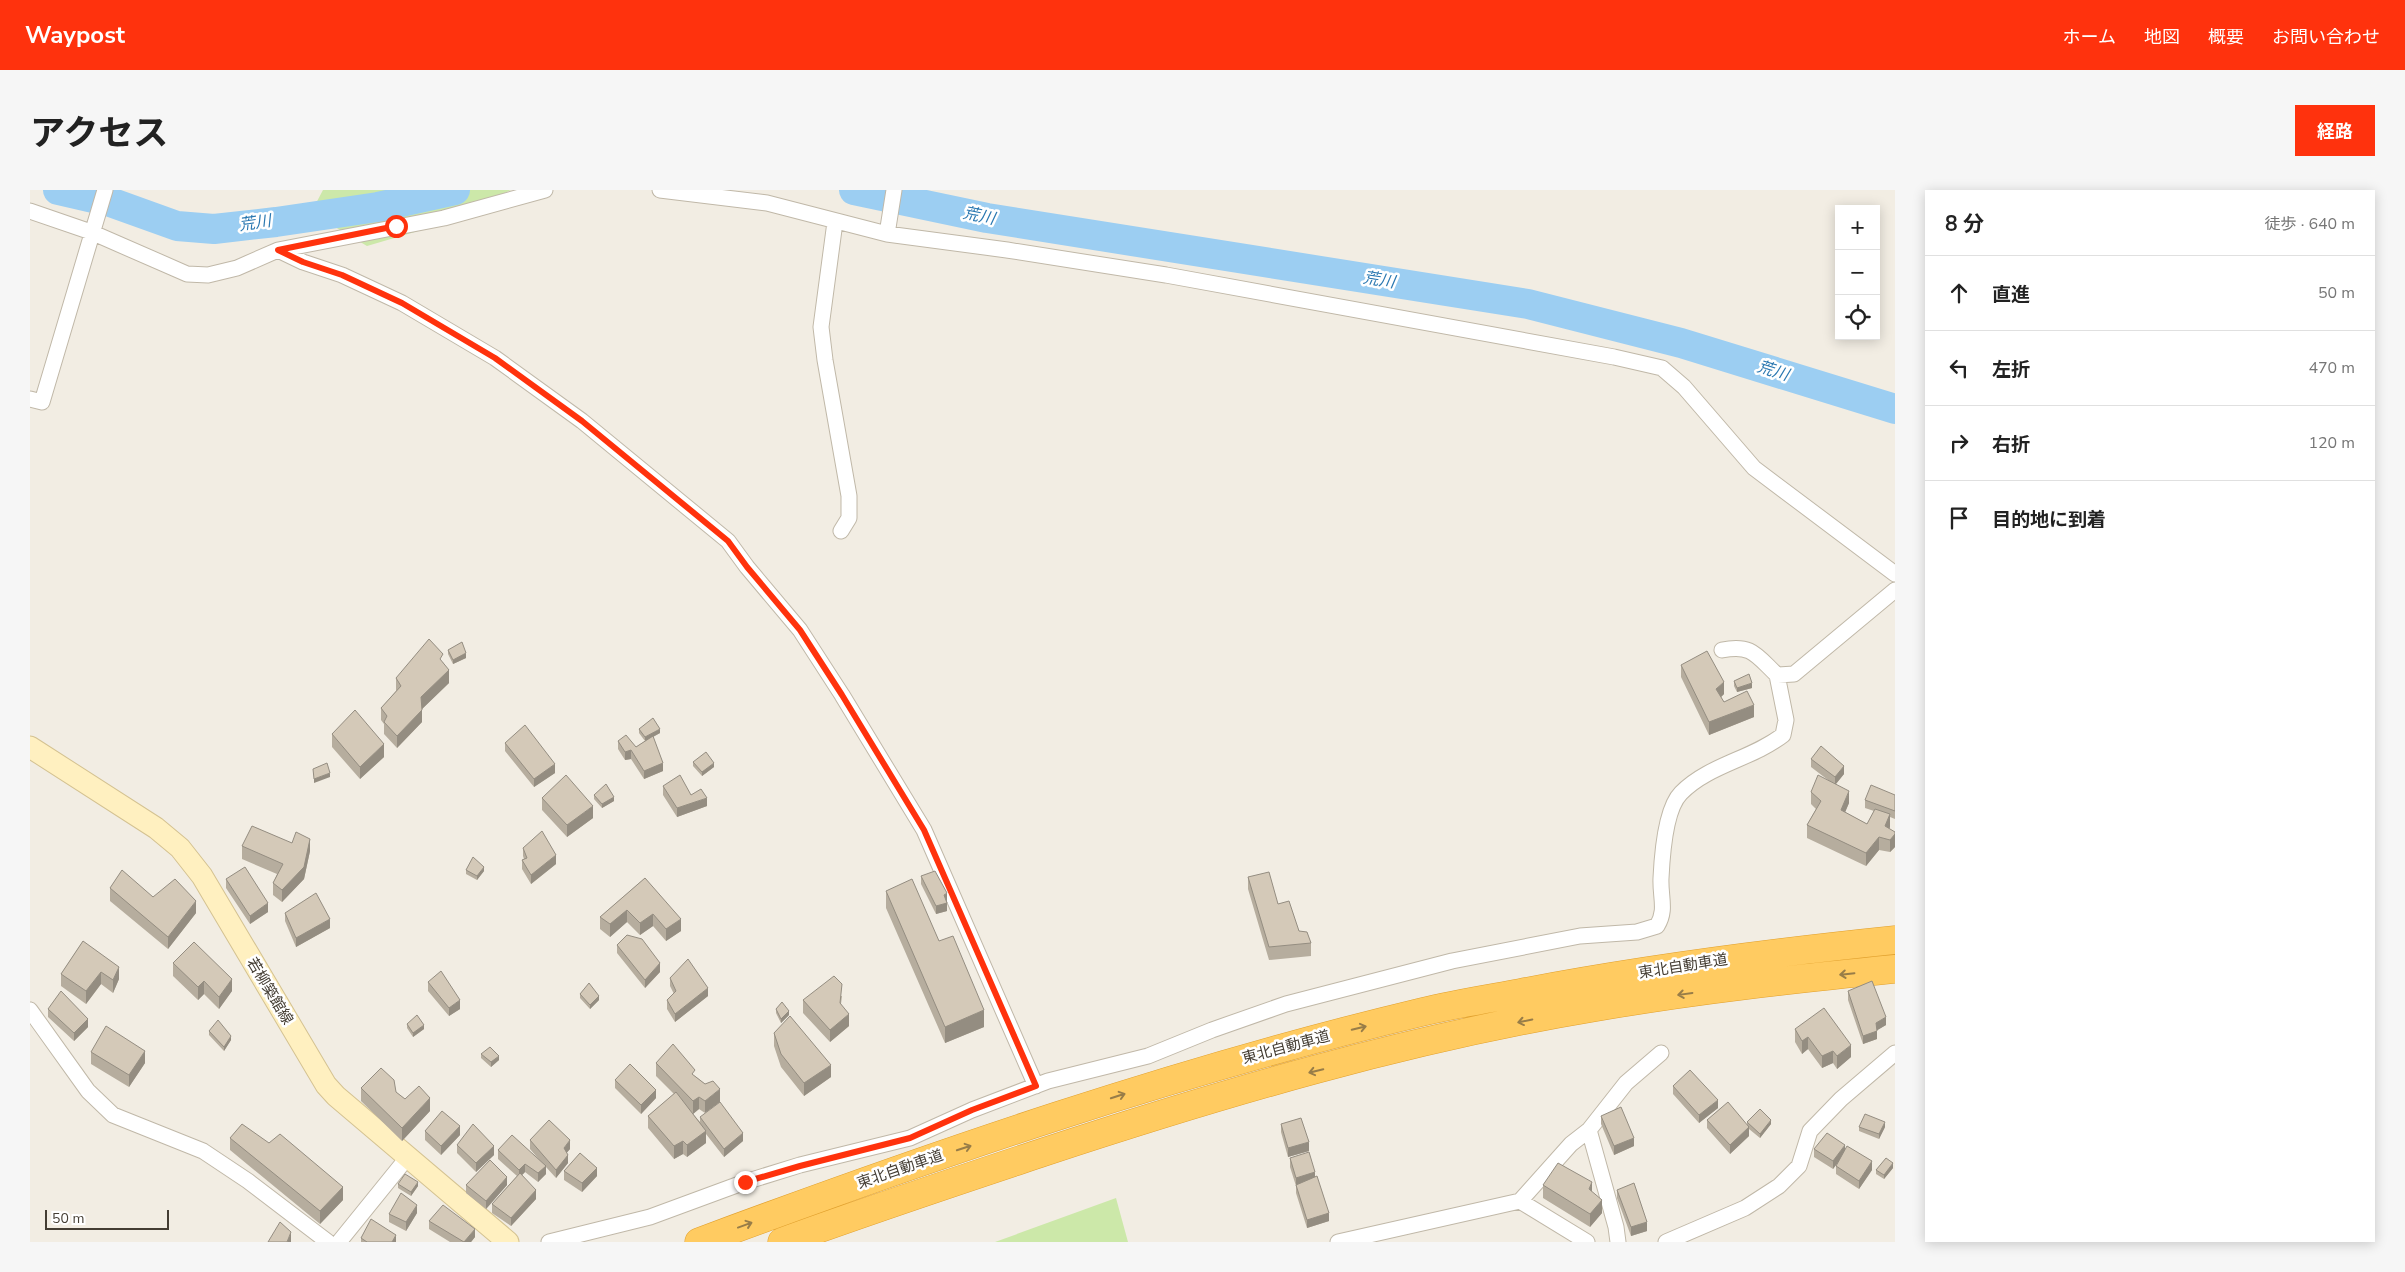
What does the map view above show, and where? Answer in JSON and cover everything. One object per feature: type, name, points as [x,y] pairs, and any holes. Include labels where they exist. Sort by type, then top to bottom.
[{"type":"highway","name":"東北自動車道","points":[[699,1242],[858,1184],[1130,1092],[1260,1053],[1425,1011],[1585,981],[1762,954],[1895,940]]},
{"type":"highway","name":"東北自動車道","points":[[782,1242],[868,1210],[1140,1120],[1271,1082],[1434,1040],[1590,1008],[1764,982],[1895,969]]},
{"type":"main road","name":"若柳築館線","points":[[30,747],[156,828],[180,848],[202,876],[326,1085],[407,1158],[508,1242]]},
{"type":"street","points":[[30,399],[42,402],[93,225],[105,190]]},
{"type":"street","points":[[30,211],[93,225],[187,274],[208,275],[237,268],[278,250],[444,218],[544,190]]},
{"type":"street","points":[[660,190],[767,203],[835,222],[888,228],[1008,250],[1166,275],[1614,356],[1662,368],[1684,387],[1754,468],[1895,574]]},
{"type":"street","points":[[888,228],[894,190]]},
{"type":"street","points":[[835,222],[821,327],[825,360],[850,496],[849,518],[842,531]]},
{"type":"street","points":[[278,250],[303,262],[342,275],[402,303],[495,358],[582,421],[728,541],[747,567],[800,630],[924,830],[1036,1086]]},
{"type":"street","points":[[1777,674],[1794,674],[1895,590]]},
{"type":"street","points":[[549,1242],[650,1217],[745,1182],[910,1138],[972,1110],[1036,1086],[1148,1056],[1212,1030],[1286,1004],[1383,977],[1452,961],[1580,936],[1637,932],[1656,926],[1663,917],[1661,879],[1664,843],[1671,814],[1679,795],[1695,780],[1767,748],[1783,735],[1786,720],[1777,674],[1749,649],[1737,647],[1722,650]]},
{"type":"street","points":[[30,1010],[88,1091],[113,1115],[203,1151],[248,1181],[328,1242]]},
{"type":"street","points":[[1338,1242],[1520,1202],[1571,1144],[1589,1130],[1626,1084],[1661,1053]]},
{"type":"street","points":[[1666,1242],[1745,1208],[1779,1186],[1799,1166],[1810,1131],[1841,1099],[1895,1053]]},
{"type":"street","points":[[1589,1130],[1616,1227],[1618,1242]]},
{"type":"street","points":[[339,1242],[407,1158]]},
{"type":"street","points":[[1520,1202],[1587,1242]]},
{"type":"green space","points":[[323,190],[511,190],[425,229],[367,246],[330,224],[313,209]]},
{"type":"green space","points":[[1116,1198],[1128,1242],[995,1242]]},
{"type":"building","points":[[429,639],[443,654],[440,659],[449,670],[421,697],[422,710],[397,736],[384,722],[387,716],[381,708],[401,686],[396,678]]},
{"type":"building","points":[[462,642],[466,653],[453,660],[448,650]]},
{"type":"building","points":[[1707,651],[1724,682],[1716,689],[1724,702],[1747,691],[1754,705],[1709,722],[1681,665]]},
{"type":"building","points":[[1749,674],[1752,683],[1737,688],[1734,681]]},
{"type":"building","points":[[355,710],[384,744],[360,767],[332,734]]},
{"type":"building","points":[[653,718],[660,729],[645,737],[639,729]]},
{"type":"building","points":[[525,725],[555,764],[534,779],[505,743]]},
{"type":"building","points":[[626,735],[636,747],[653,736],[663,763],[644,771],[631,750],[625,752],[618,741]]},
{"type":"building","points":[[1821,746],[1844,766],[1835,777],[1811,759]]},
{"type":"building","points":[[706,752],[714,763],[702,772],[693,762]]},
{"type":"building","points":[[327,763],[330,773],[314,779],[313,769]]},
{"type":"building","points":[[566,775],[593,806],[567,825],[542,798]]},
{"type":"building","points":[[680,775],[691,795],[701,789],[707,798],[677,808],[663,786]]},
{"type":"building","points":[[1818,775],[1849,791],[1841,810],[1867,824],[1875,809],[1890,814],[1885,826],[1895,832],[1895,834],[1890,840],[1879,837],[1866,853],[1807,825],[1821,801],[1811,792]]},
{"type":"building","points":[[606,784],[614,797],[602,804],[594,795]]},
{"type":"building","points":[[1871,785],[1895,795],[1895,811],[1865,800]]},
{"type":"building","points":[[252,826],[292,843],[296,832],[310,839],[304,867],[282,890],[273,883],[283,864],[242,846]]},
{"type":"building","points":[[542,831],[556,855],[531,875],[522,860],[527,858],[523,848]]},
{"type":"building","points":[[473,857],[484,867],[477,876],[466,870]]},
{"type":"building","points":[[245,867],[268,903],[250,916],[226,879]]},
{"type":"building","points":[[122,870],[153,897],[175,879],[196,901],[168,937],[110,888]]},
{"type":"building","points":[[935,871],[947,893],[944,895],[947,903],[936,906],[921,876]]},
{"type":"building","points":[[1269,872],[1278,904],[1289,901],[1299,931],[1307,932],[1311,943],[1269,947],[1248,877]]},
{"type":"building","points":[[645,878],[681,919],[666,929],[653,914],[640,923],[627,910],[610,924],[600,917]]},
{"type":"building","points":[[912,879],[939,941],[953,936],[984,1010],[945,1027],[886,891]]},
{"type":"building","points":[[316,893],[330,919],[296,938],[285,913]]},
{"type":"building","points":[[627,935],[642,939],[660,963],[645,980],[617,945]]},
{"type":"building","points":[[83,941],[119,967],[113,980],[101,972],[86,991],[61,974]]},
{"type":"building","points":[[194,942],[232,979],[219,997],[204,981],[198,987],[173,963]]},
{"type":"building","points":[[688,959],[708,988],[675,1014],[667,1000],[676,991],[670,978]]},
{"type":"building","points":[[441,971],[460,1000],[449,1008],[428,982]]},
{"type":"building","points":[[834,976],[842,984],[840,1003],[849,1014],[830,1030],[803,1000]]},
{"type":"building","points":[[1872,981],[1886,1017],[1876,1023],[1877,1031],[1863,1036],[1848,991]]},
{"type":"building","points":[[589,983],[599,996],[590,1005],[580,994]]},
{"type":"building","points":[[61,991],[88,1019],[74,1033],[48,1009]]},
{"type":"building","points":[[782,1002],[789,1011],[781,1019],[776,1009]]},
{"type":"building","points":[[1824,1008],[1851,1045],[1837,1056],[1833,1051],[1822,1056],[1808,1037],[1802,1041],[1795,1029]]},
{"type":"building","points":[[417,1015],[424,1025],[413,1033],[407,1024]]},
{"type":"building","points":[[790,1016],[831,1065],[804,1083],[781,1054],[774,1033]]},
{"type":"building","points":[[218,1020],[231,1036],[224,1047],[209,1031]]},
{"type":"building","points":[[106,1026],[145,1051],[129,1075],[91,1052]]},
{"type":"building","points":[[673,1044],[695,1070],[692,1074],[705,1084],[713,1081],[720,1089],[705,1101],[699,1097],[693,1101],[656,1063]]},
{"type":"building","points":[[490,1047],[499,1056],[491,1062],[481,1054]]},
{"type":"building","points":[[630,1064],[656,1090],[641,1105],[615,1080]]},
{"type":"building","points":[[381,1068],[394,1080],[396,1092],[405,1099],[419,1086],[430,1098],[402,1128],[361,1088]]},
{"type":"building","points":[[1690,1070],[1718,1100],[1699,1115],[1673,1086]]},
{"type":"building","points":[[676,1092],[706,1131],[687,1145],[683,1141],[674,1146],[648,1116]]},
{"type":"building","points":[[720,1102],[743,1133],[724,1149],[700,1117]]},
{"type":"building","points":[[1728,1102],[1749,1127],[1730,1145],[1707,1120]]},
{"type":"building","points":[[1621,1107],[1634,1138],[1614,1146],[1601,1116]]},
{"type":"building","points":[[1760,1109],[1771,1120],[1760,1134],[1747,1122]]},
{"type":"building","points":[[442,1111],[460,1126],[441,1146],[425,1131]]},
{"type":"building","points":[[1865,1114],[1885,1122],[1879,1134],[1859,1127]]},
{"type":"building","points":[[1301,1118],[1309,1142],[1288,1148],[1281,1124]]},
{"type":"building","points":[[549,1120],[570,1140],[564,1148],[568,1155],[556,1170],[530,1140]]},
{"type":"building","points":[[242,1124],[269,1143],[280,1134],[343,1187],[320,1211],[230,1138]]},
{"type":"building","points":[[473,1124],[494,1146],[476,1163],[457,1145]]},
{"type":"building","points":[[1827,1133],[1845,1145],[1833,1161],[1814,1149]]},
{"type":"building","points":[[512,1135],[546,1166],[538,1173],[525,1164],[519,1170],[498,1150]]},
{"type":"building","points":[[1847,1146],[1872,1161],[1859,1181],[1836,1166]]},
{"type":"building","points":[[1309,1152],[1315,1172],[1296,1178],[1290,1158]]},
{"type":"building","points":[[580,1153],[597,1168],[582,1183],[564,1171]]},
{"type":"building","points":[[1886,1158],[1893,1163],[1884,1175],[1876,1170]]},
{"type":"building","points":[[490,1160],[507,1177],[486,1201],[466,1185]]},
{"type":"building","points":[[1558,1163],[1592,1182],[1589,1189],[1602,1200],[1590,1214],[1543,1185]]},
{"type":"building","points":[[520,1173],[536,1190],[511,1218],[492,1204]]},
{"type":"building","points":[[405,1174],[418,1182],[411,1192],[398,1184]]},
{"type":"building","points":[[1317,1176],[1329,1213],[1307,1220],[1296,1185]]},
{"type":"building","points":[[1634,1183],[1647,1222],[1631,1227],[1617,1190]]},
{"type":"building","points":[[401,1193],[417,1205],[406,1222],[389,1214]]},
{"type":"building","points":[[443,1205],[475,1229],[464,1242],[429,1221]]},
{"type":"building","points":[[371,1219],[396,1235],[392,1242],[367,1242],[361,1238]]},
{"type":"building","points":[[280,1222],[291,1232],[287,1242],[268,1242]]},
{"type":"waterway","name":"荒川","points":[[58,190],[110,202],[177,226],[214,229],[378,207],[455,190]]},
{"type":"waterway","name":"荒川","points":[[854,190],[987,218],[1528,304],[1681,343],[1895,409]]},
{"type":"route","points":[[396,226],[278,250],[303,262],[342,275],[402,303],[495,358],[582,421],[728,541],[747,567],[800,630],[924,830],[1036,1086],[972,1110],[910,1138],[745,1182]]}]
